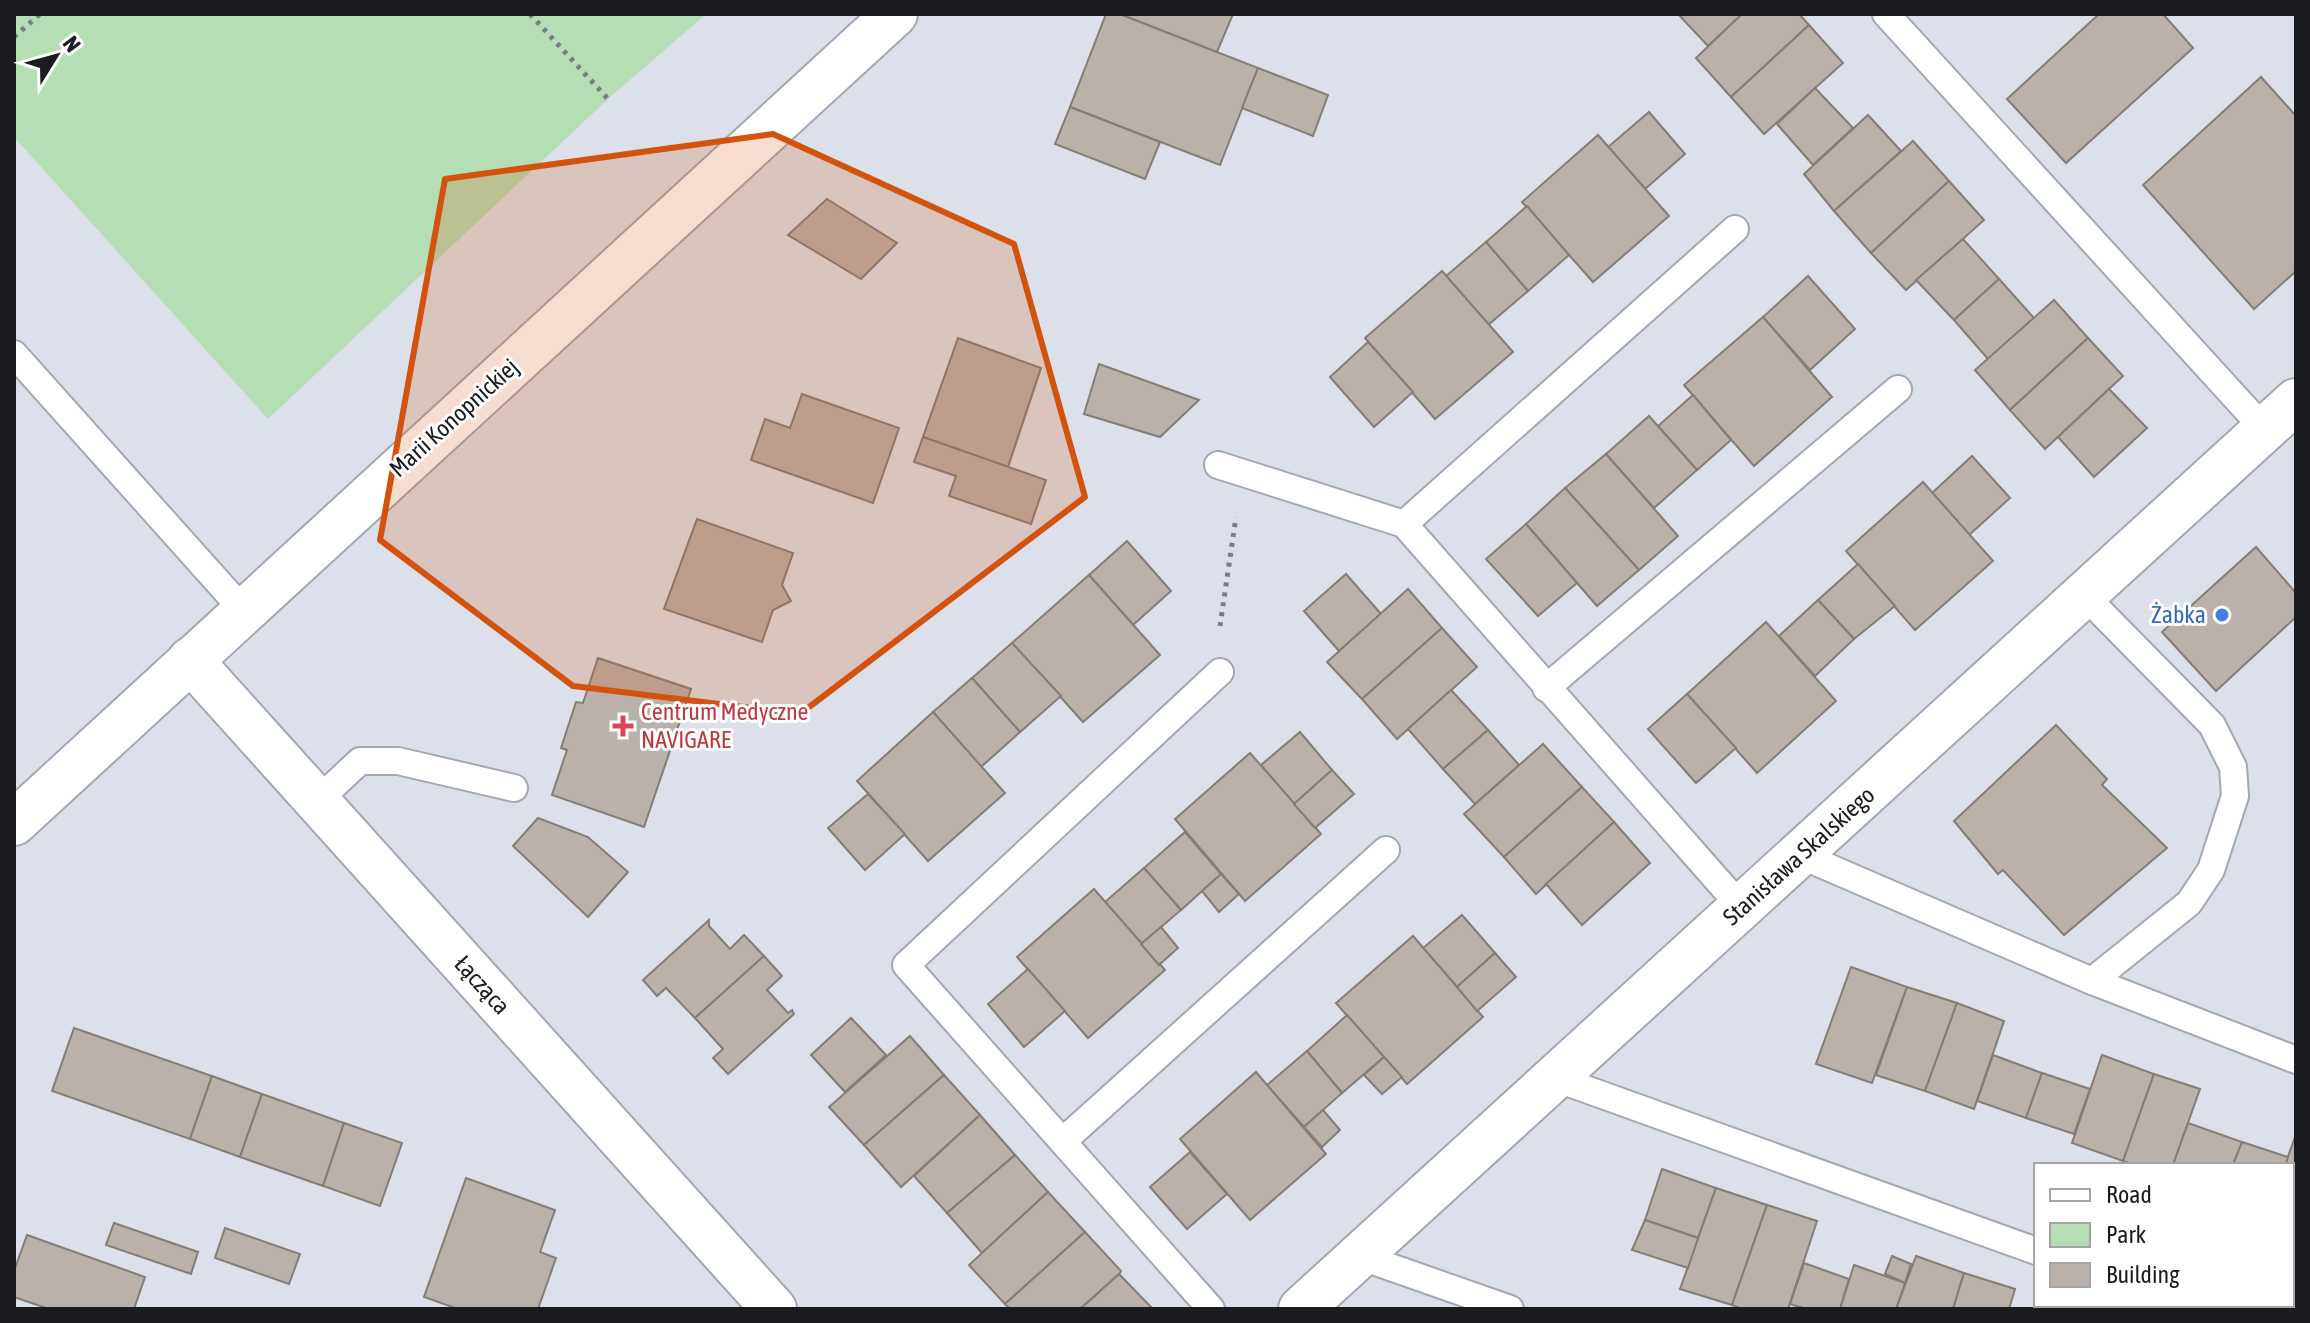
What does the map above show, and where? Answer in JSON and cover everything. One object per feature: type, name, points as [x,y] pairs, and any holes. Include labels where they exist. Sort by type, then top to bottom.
[{"type":"street","name":"Marii Konopnickiej","points":[[14,823],[895,14]]},
{"type":"street","name":"Stanisława Skalskiego","points":[[1301,1309],[2281,416]]},
{"type":"street","name":"Łącząca","points":[[190,660],[774,1309]]},
{"type":"lane","points":[[1886,14],[2281,416]]},
{"type":"lane","points":[[1404,524],[1735,229]]},
{"type":"lane","points":[[14,354],[244,611]]},
{"type":"lane","points":[[1546,688],[1898,389]]},
{"type":"lane","points":[[1229,469],[1404,524],[1742,908]]},
{"type":"lane","points":[[2085,596],[2212,725],[2233,767],[2235,796],[2211,870],[2189,903],[2092,981]]},
{"type":"lane","points":[[1211,1309],[906,965],[1220,672]]},
{"type":"lane","points":[[316,802],[360,761],[398,761],[514,788]]},
{"type":"lane","points":[[1063,1141],[1386,850]]},
{"type":"lane","points":[[1800,855],[2092,981],[2296,1060]]},
{"type":"lane","points":[[1555,1078],[2034,1250]]},
{"type":"lane","points":[[1359,1256],[1510,1309]]},
{"type":"path","points":[[14,37],[40,14]]},
{"type":"path","points":[[530,14],[608,99]]},
{"type":"path","points":[[1220,672],[1218,639],[1232,552],[1229,469]]},
{"type":"highlighted area","points":[[773,134],[1014,244],[1085,497],[800,714],[573,686],[380,540],[445,179]]},
{"type":"green space","points":[[14,14],[706,14],[608,99],[268,419],[14,137]]},
{"type":"building","points":[[1106,14],[1120,14],[1258,68],[1220,165],[1070,107]]},
{"type":"building","points":[[1120,14],[1233,14],[1217,52]]},
{"type":"building","points":[[1678,14],[1742,14],[1708,46]]},
{"type":"building","points":[[1742,14],[1799,14],[1809,25],[1731,97],[1696,58]]},
{"type":"building","points":[[2099,14],[2163,14],[2193,48],[2066,163],[2007,99]]},
{"type":"building","points":[[1809,25],[1843,63],[1764,134],[1731,97]]},
{"type":"building","points":[[1258,68],[1328,95],[1313,136],[1242,108]]},
{"type":"building","points":[[2261,77],[2296,116],[2296,271],[2254,309],[2143,185]]},
{"type":"building","points":[[1815,88],[1853,128],[1813,165],[1777,124]]},
{"type":"building","points":[[1070,107],[1160,142],[1145,179],[1055,144]]},
{"type":"building","points":[[1649,112],[1685,154],[1645,189],[1608,147]]},
{"type":"building","points":[[1868,115],[1901,151],[1834,211],[1804,174]]},
{"type":"building","points":[[1598,135],[1669,216],[1593,282],[1522,202]]},
{"type":"building","points":[[1913,141],[1949,181],[1871,253],[1834,211]]},
{"type":"building","points":[[1949,181],[1984,220],[1906,290],[1871,253]]},
{"type":"building","points":[[827,199],[897,243],[861,279],[788,235]]},
{"type":"building","points":[[1527,206],[1569,255],[1528,291],[1486,242]]},
{"type":"building","points":[[1963,239],[1999,279],[1954,320],[1916,280]]},
{"type":"building","points":[[1486,242],[1528,291],[1488,325],[1446,276]]},
{"type":"building","points":[[1442,271],[1513,352],[1435,419],[1365,338]]},
{"type":"building","points":[[1808,276],[1855,329],[1810,370],[1763,317]]},
{"type":"building","points":[[1999,279],[2034,318],[1988,359],[1954,320]]},
{"type":"building","points":[[2054,300],[2088,338],[2010,410],[1975,370]]},
{"type":"building","points":[[1763,317],[1832,397],[1754,466],[1684,385]]},
{"type":"building","points":[[958,338],[1041,368],[1008,467],[923,437]]},
{"type":"building","points":[[2088,338],[2123,376],[2045,449],[2010,410]]},
{"type":"building","points":[[1368,342],[1413,392],[1374,427],[1330,377]]},
{"type":"building","points":[[1099,364],[1199,400],[1160,437],[1084,414]]},
{"type":"building","points":[[2109,389],[2147,428],[2094,477],[2058,437]]},
{"type":"building","points":[[802,394],[899,428],[873,503],[751,460],[765,419],[790,428]]},
{"type":"building","points":[[1693,395],[1731,440],[1697,470],[1658,426]]},
{"type":"building","points":[[1649,416],[1697,470],[1654,508],[1606,454]]},
{"type":"building","points":[[923,437],[1046,480],[1031,524],[949,496],[956,476],[914,462]]},
{"type":"building","points":[[1606,454],[1678,536],[1639,570],[1565,488]]},
{"type":"building","points":[[1972,456],[2010,498],[1969,535],[1932,493]]},
{"type":"building","points":[[1923,482],[1993,561],[1915,630],[1846,551]]},
{"type":"building","points":[[1565,488],[1639,570],[1597,606],[1526,524]]},
{"type":"building","points":[[697,519],[793,553],[782,585],[791,601],[773,610],[762,642],[664,609]]},
{"type":"building","points":[[1526,524],[1577,583],[1538,616],[1486,559]]},
{"type":"building","points":[[1127,541],[1171,591],[1133,625],[1089,575]]},
{"type":"building","points":[[2256,547],[2296,593],[2296,617],[2216,691],[2162,632]]},
{"type":"building","points":[[1858,564],[1895,606],[1854,639],[1818,600]]},
{"type":"building","points":[[1346,574],[1381,614],[1339,651],[1304,611]]},
{"type":"building","points":[[1089,575],[1160,655],[1083,722],[1012,643]]},
{"type":"building","points":[[1408,589],[1442,628],[1362,699],[1327,662]]},
{"type":"building","points":[[1818,600],[1854,639],[1815,676],[1779,636]]},
{"type":"building","points":[[1766,622],[1836,701],[1757,773],[1687,694]]},
{"type":"building","points":[[1442,628],[1477,667],[1397,739],[1362,699]]},
{"type":"building","points":[[1012,643],[1061,696],[1020,732],[972,678]]},
{"type":"building","name":"Centrum Medyczne NAVIGARE","points":[[598,658],[691,689],[644,827],[552,795],[567,750],[561,748],[576,702],[583,703]]},
{"type":"building","points":[[972,678],[1020,732],[981,767],[933,712]]},
{"type":"building","points":[[1451,690],[1488,730],[1443,769],[1408,729]]},
{"type":"building","points":[[1687,694],[1736,748],[1696,783],[1648,729]]},
{"type":"building","points":[[933,712],[1005,793],[928,861],[857,781]]},
{"type":"building","points":[[2056,725],[2107,779],[2102,785],[2167,848],[2064,935],[2003,870],[1998,874],[1954,821]]},
{"type":"building","points":[[1488,730],[1519,765],[1475,804],[1443,769]]},
{"type":"building","points":[[1300,732],[1332,770],[1294,804],[1261,765]]},
{"type":"building","points":[[1543,744],[1582,787],[1504,857],[1464,814]]},
{"type":"building","points":[[1250,753],[1321,834],[1245,901],[1175,819]]},
{"type":"building","points":[[1332,770],[1354,794],[1315,828],[1294,804]]},
{"type":"building","points":[[1582,787],[1614,822],[1536,894],[1504,857]]},
{"type":"building","points":[[868,794],[905,834],[865,870],[828,828]]},
{"type":"building","points":[[538,818],[588,837],[628,872],[588,917],[513,846]]},
{"type":"building","points":[[1614,822],[1650,863],[1582,925],[1546,884]]},
{"type":"building","points":[[1185,832],[1221,874],[1181,910],[1144,868]]},
{"type":"building","points":[[1144,868],[1181,910],[1141,944],[1105,902]]},
{"type":"building","points":[[1221,874],[1239,894],[1219,912],[1202,891]]},
{"type":"building","points":[[1094,889],[1165,970],[1088,1038],[1017,957]]},
{"type":"building","points":[[1462,915],[1495,953],[1457,987],[1423,948]]},
{"type":"building","points":[[709,920],[709,926],[730,949],[744,935],[764,956],[695,1018],[666,988],[657,996],[643,980]]},
{"type":"building","points":[[1161,927],[1178,948],[1159,965],[1141,944]]},
{"type":"building","points":[[1413,936],[1483,1017],[1407,1084],[1336,1003]]},
{"type":"building","points":[[1495,953],[1516,977],[1477,1011],[1457,987]]},
{"type":"building","points":[[764,956],[782,976],[767,990],[788,1013],[792,1010],[794,1014],[728,1074],[713,1058],[723,1049],[695,1018]]},
{"type":"building","points":[[1851,967],[1907,987],[1872,1083],[1816,1064]]},
{"type":"building","points":[[1028,969],[1065,1011],[1024,1047],[988,1004]]},
{"type":"building","points":[[1907,987],[1957,1003],[1925,1091],[1876,1075]]},
{"type":"building","points":[[1957,1003],[2004,1021],[1974,1109],[1925,1091]]},
{"type":"building","points":[[1347,1015],[1384,1057],[1342,1093],[1307,1051]]},
{"type":"building","points":[[851,1018],[886,1055],[845,1092],[811,1055]]},
{"type":"building","points":[[74,1028],[212,1076],[190,1139],[52,1091]]},
{"type":"building","points":[[910,1036],[944,1075],[864,1145],[829,1107]]},
{"type":"building","points":[[1307,1051],[1342,1093],[1304,1127],[1267,1085]]},
{"type":"building","points":[[1993,1055],[2042,1073],[2026,1118],[1977,1101]]},
{"type":"building","points":[[2102,1055],[2154,1074],[2123,1161],[2072,1143]]},
{"type":"building","points":[[1384,1057],[1402,1077],[1382,1094],[1364,1075]]},
{"type":"building","points":[[1256,1072],[1326,1154],[1250,1220],[1180,1139]]},
{"type":"building","points":[[2042,1073],[2090,1089],[2074,1134],[2026,1118]]},
{"type":"building","points":[[2154,1074],[2200,1089],[2174,1163],[2123,1161]]},
{"type":"building","points":[[944,1075],[980,1115],[901,1187],[864,1145]]},
{"type":"building","points":[[212,1076],[262,1094],[240,1157],[190,1139]]},
{"type":"building","points":[[262,1094],[344,1123],[323,1186],[240,1157]]},
{"type":"building","points":[[1323,1110],[1340,1130],[1322,1147],[1304,1127]]},
{"type":"building","points":[[980,1115],[1015,1155],[947,1213],[914,1176]]},
{"type":"building","points":[[344,1123],[402,1143],[380,1206],[323,1186]]},
{"type":"building","points":[[2188,1123],[2242,1142],[2234,1163],[2174,1163]]},
{"type":"building","points":[[2296,1134],[2296,1222],[2294,1163],[2286,1163]]},
{"type":"building","points":[[2242,1142],[2288,1157],[2286,1163],[2234,1163]]},
{"type":"building","points":[[1190,1152],[1227,1194],[1187,1229],[1150,1187]]},
{"type":"building","points":[[1015,1155],[1048,1192],[982,1253],[947,1213]]},
{"type":"building","points":[[1662,1169],[1716,1188],[1698,1238],[1645,1220]]},
{"type":"building","points":[[466,1178],[555,1210],[540,1252],[556,1258],[538,1309],[458,1309],[424,1297]]},
{"type":"building","points":[[1716,1188],[1767,1205],[1732,1305],[1680,1289]]},
{"type":"building","points":[[1048,1192],[1085,1232],[1005,1304],[969,1265]]},
{"type":"building","points":[[1767,1205],[1817,1221],[1788,1309],[1742,1309],[1732,1305]]},
{"type":"building","points":[[1645,1220],[1698,1238],[1688,1268],[1632,1250]]},
{"type":"building","points":[[114,1223],[198,1252],[191,1274],[106,1245]]},
{"type":"building","points":[[225,1228],[300,1254],[289,1284],[215,1258]]},
{"type":"building","points":[[1085,1232],[1121,1271],[1119,1274],[1080,1309],[1010,1309],[1005,1304]]},
{"type":"building","points":[[27,1235],[145,1277],[134,1309],[49,1309],[14,1297],[14,1271]]},
{"type":"building","points":[[1892,1256],[1911,1264],[1905,1283],[1885,1274]]},
{"type":"building","points":[[1916,1256],[1964,1273],[1953,1309],[1896,1309]]},
{"type":"building","points":[[1804,1263],[1849,1279],[1840,1309],[1807,1309],[1790,1304]]},
{"type":"building","points":[[1854,1265],[1905,1283],[1896,1309],[1840,1309]]},
{"type":"building","points":[[1964,1273],[2015,1289],[2009,1309],[1953,1309]]},
{"type":"building","points":[[1119,1274],[1153,1309],[1080,1309],[1096,1295]]},
{"type":"place","name":"Żabka","points":[[2222,615]]},
{"type":"place","name":"Centrum Medyczne NAVIGARE","points":[[623,726]]}]
